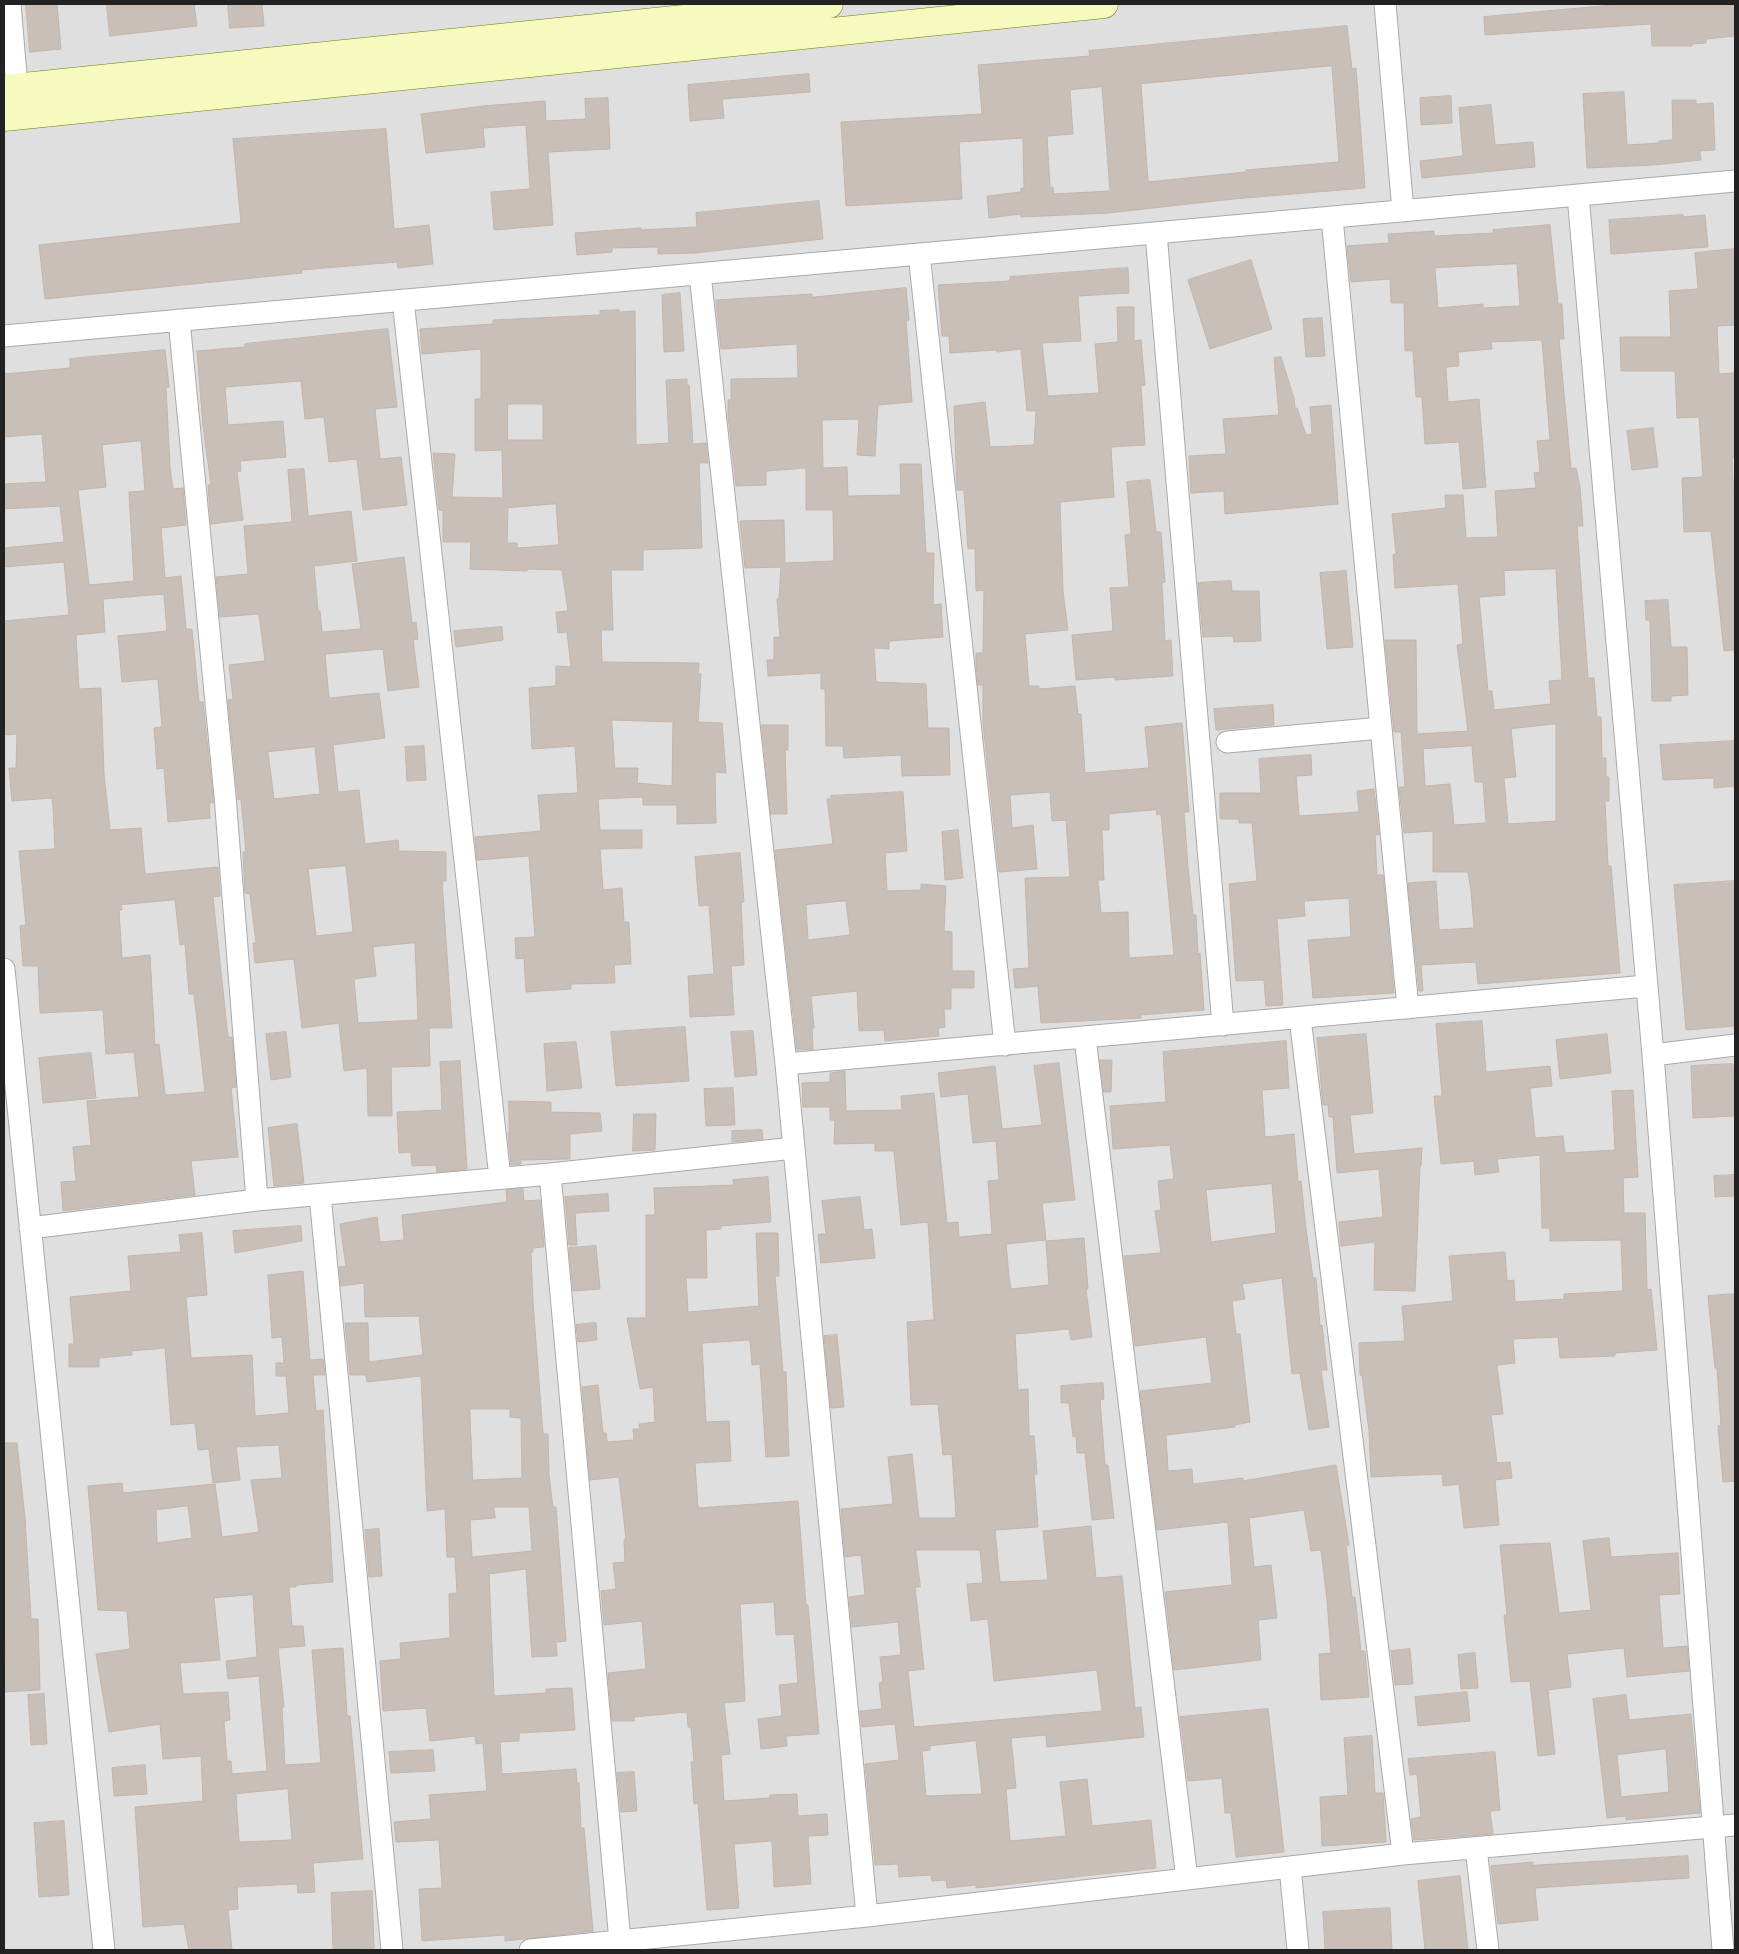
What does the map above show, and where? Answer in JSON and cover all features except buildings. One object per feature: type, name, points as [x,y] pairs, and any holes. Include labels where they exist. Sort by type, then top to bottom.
[{"type":"main road","points":[[11,88],[829,4]]},
{"type":"main road","points":[[4,117],[1104,4]]},
{"type":"main road","points":[[108,78],[112,106]]},
{"type":"street","points":[[10,4],[11,88]]},
{"type":"street","points":[[1385,4],[1403,211]]},
{"type":"street","points":[[4,336],[1735,182]]},
{"type":"street","points":[[1578,195],[1653,1054],[1723,1950]]},
{"type":"street","points":[[1332,218],[1408,1008]]},
{"type":"street","points":[[1156,233],[1223,1025]]},
{"type":"street","points":[[919,254],[1005,1044]]},
{"type":"street","points":[[700,274],[786,1064],[867,1916]]},
{"type":"street","points":[[404,300],[500,1178]]},
{"type":"street","points":[[180,320],[226,796],[257,1200]]},
{"type":"street","points":[[1227,742],[1381,728]]},
{"type":"street","points":[[4,969],[104,1950]]},
{"type":"street","points":[[786,1064],[1646,986]]},
{"type":"street","points":[[1300,1018],[1403,1854]]},
{"type":"street","points":[[1084,1038],[1187,1879]]},
{"type":"street","points":[[1653,1054],[1735,1045]]},
{"type":"street","points":[[30,1228],[257,1200],[550,1174],[794,1148]]},
{"type":"street","points":[[550,1174],[620,1941]]},
{"type":"street","points":[[320,1195],[392,1950]]},
{"type":"street","points":[[530,1950],[867,1916],[1403,1854],[1735,1825]]},
{"type":"street","points":[[1476,1848],[1488,1950]]},
{"type":"street","points":[[1290,1867],[1298,1950]]},
{"type":"shaded area","points":[[4,4],[1735,4],[1735,1950],[4,1950]]}]
